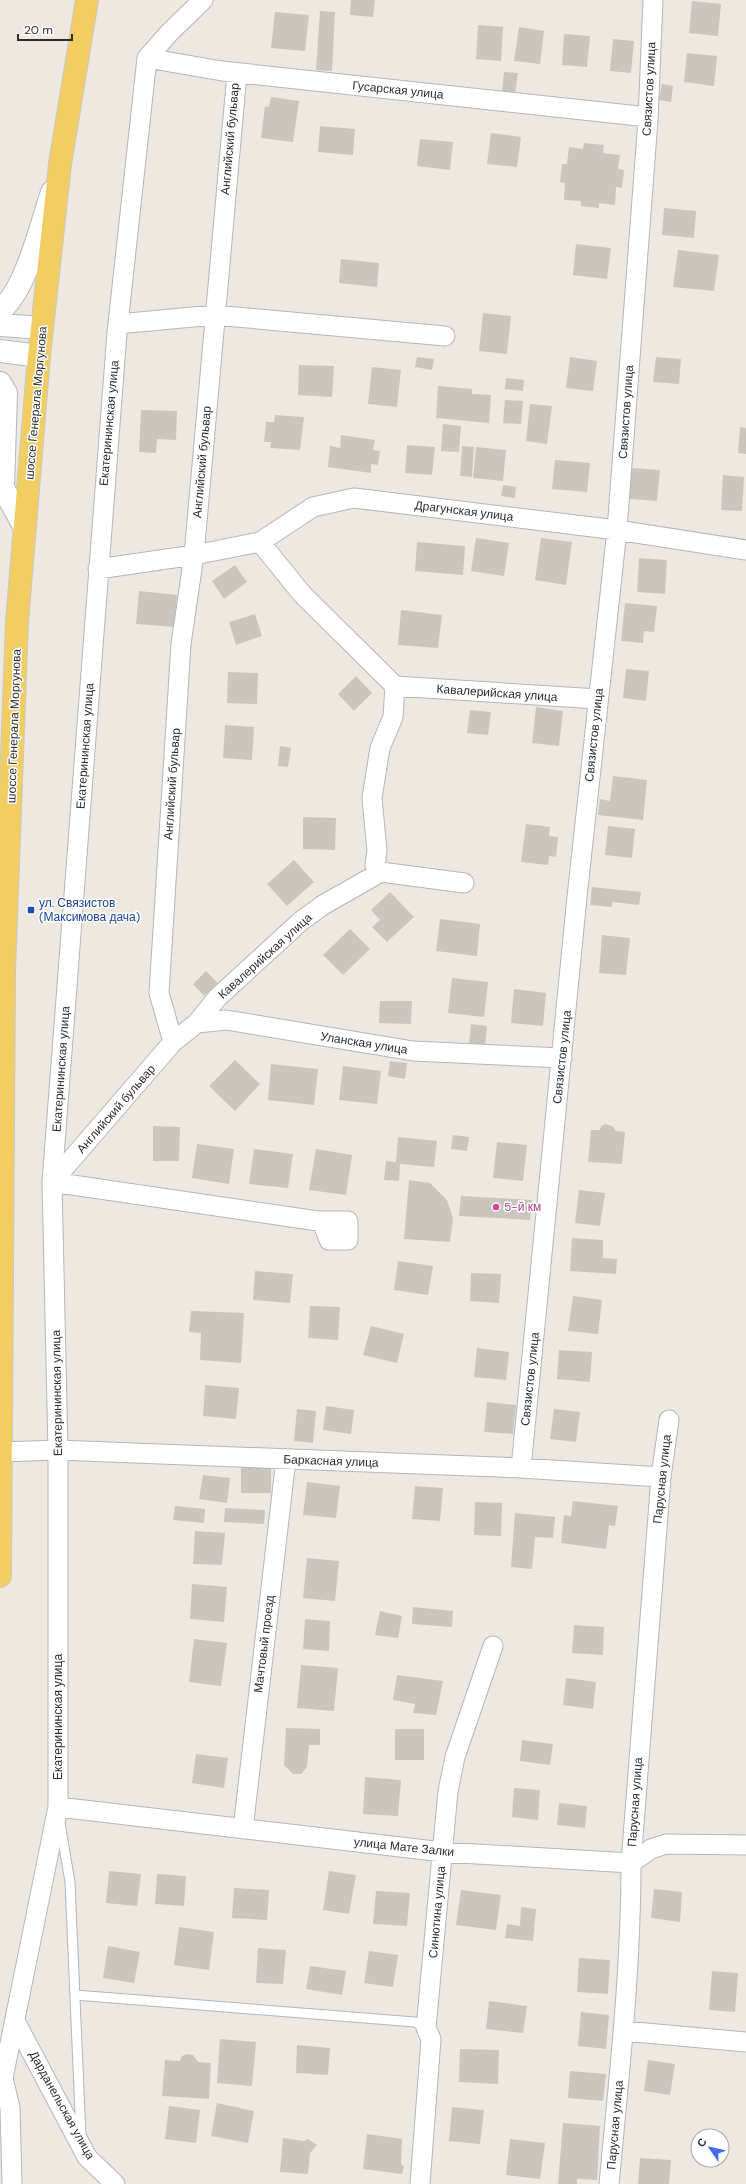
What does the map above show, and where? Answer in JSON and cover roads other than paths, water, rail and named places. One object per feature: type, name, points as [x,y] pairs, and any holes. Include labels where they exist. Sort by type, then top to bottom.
[{"type":"main road","name":"шоссе Генерала Моргунова","points":[[0,1576],[4,971],[17,622],[39,356],[60,164],[87,0]]},
{"type":"street","points":[[147,58],[170,32],[203,0]]},
{"type":"street","name":"Связистов улица","points":[[521,1468],[598,699],[618,530],[648,117],[653,0]]},
{"type":"street","name":"Гусарская улица","points":[[147,58],[237,73],[648,117]]},
{"type":"street","name":"Екатерининская улица","points":[[12,2184],[10,2108],[3,2078],[16,2021],[58,1807],[58,1450],[52,1182],[118,324],[147,58]]},
{"type":"street","name":"Английский бульвар","points":[[52,1182],[173,1042],[159,993],[181,644],[194,555],[214,315],[237,73]]},
{"type":"street","points":[[0,310],[8,305],[28,266],[60,164]]},
{"type":"street","points":[[118,324],[214,315],[446,336]]},
{"type":"street","points":[[0,325],[42,328]]},
{"type":"street","points":[[0,351],[39,356]]},
{"type":"street","points":[[0,383],[6,393],[3,488],[24,526]]},
{"type":"street","name":"Драгунская улица","points":[[98,569],[194,555],[260,542],[313,507],[354,498],[618,530],[746,550]]},
{"type":"street","points":[[260,542],[302,594],[395,686],[393,717],[380,748],[372,798],[377,851],[375,865],[381,872],[464,883]]},
{"type":"street","name":"Кавалерийская улица","points":[[395,686],[598,699]]},
{"type":"street","name":"Кавалерийская улица","points":[[197,1024],[218,998],[301,921],[323,905],[381,872]]},
{"type":"street","name":"Уланская улица","points":[[173,1042],[197,1024],[226,1020],[413,1051],[562,1058]]},
{"type":"street","points":[[52,1182],[318,1221]]},
{"type":"street","name":"Парусная улица","points":[[609,2184],[624,2031],[631,1904],[630,1863],[660,1477],[669,1420]]},
{"type":"street","name":"Баркасная улица","points":[[1,1452],[58,1450],[521,1468],[660,1477]]},
{"type":"street","name":"Мачтовый проезд","points":[[243,1829],[286,1459]]},
{"type":"street","name":"Синютина улица","points":[[420,2184],[431,2039],[426,2028],[448,1791],[455,1757],[493,1646]]},
{"type":"street","name":"улица Мате Залки","points":[[58,1807],[443,1852],[630,1863]]},
{"type":"street","points":[[630,1863],[651,1849],[666,1844],[746,1845]]},
{"type":"street","name":"Дарданельская улица","points":[[16,2021],[88,2157],[115,2184]]},
{"type":"street","points":[[624,2031],[746,2042]]},
{"type":"lane","points":[[58,1807],[70,1882],[82,2147]]},
{"type":"lane","points":[[75,1996],[415,2022],[426,2028]]},
{"type":"place","name":"ул. Связистов (Максимова дача)","points":[[31,910]]},
{"type":"place","name":"5-й км","points":[[496,1207]]}]
